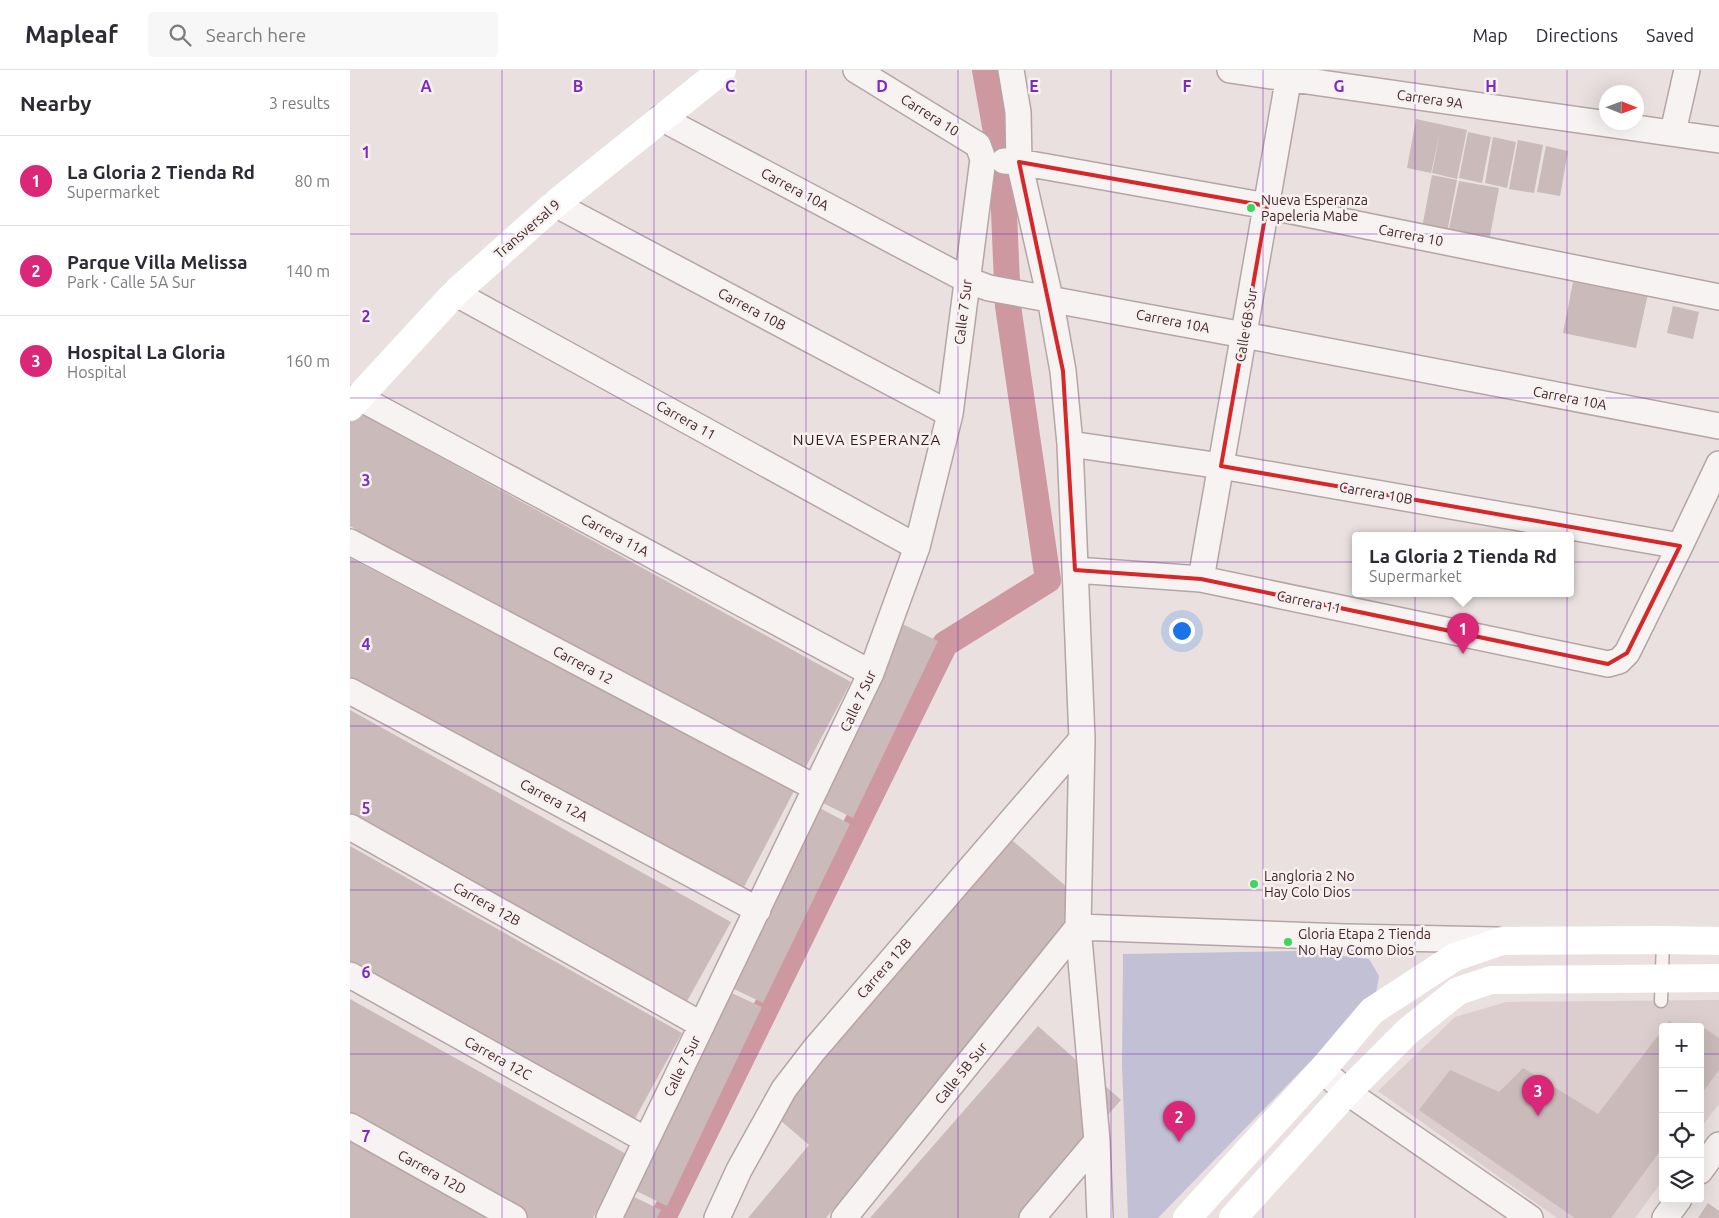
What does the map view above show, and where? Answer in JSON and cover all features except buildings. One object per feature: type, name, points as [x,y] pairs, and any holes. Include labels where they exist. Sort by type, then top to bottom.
[{"type":"street","name":"Transversal 9","points":[[354,402],[455,293],[555,204],[722,70]]},
{"type":"street","name":"Carrera 10","points":[[856,70],[998,157],[1267,206],[1719,297]]},
{"type":"street","name":"Calle 7 Sur","points":[[609,1218],[872,673],[917,547],[950,414],[978,284],[998,157],[1018,112],[1011,70]]},
{"type":"street","name":"Carrera 9A","points":[[1230,70],[1289,75],[1719,140]]},
{"type":"street","points":[[1673,132],[1687,70]]},
{"type":"street","name":"Calle 6B Sur","points":[[1201,579],[1289,75]]},
{"type":"street","name":"Carrera 10A","points":[[661,118],[978,284],[1719,426]]},
{"type":"street","name":"Calle 7 Sur","points":[[998,157],[1050,298],[1063,371],[1070,444],[1082,739],[1078,927],[1097,1141],[1100,1218]]},
{"type":"street","name":"Carrera 10B","points":[[555,204],[950,414]]},
{"type":"street","name":"Carrera 11","points":[[455,293],[917,547]]},
{"type":"street","name":"Carrera 11A","points":[[354,402],[872,673]]},
{"type":"street","name":"Carrera 10B","points":[[1070,444],[1221,466],[1680,546]]},
{"type":"street","points":[[1680,546],[1719,464]]},
{"type":"street","name":"Carrera 12","points":[[350,542],[816,788]]},
{"type":"street","name":"Carrera 11","points":[[1075,570],[1201,579],[1608,664],[1619,661],[1626,653],[1680,546]]},
{"type":"street","name":"Carrera 12A","points":[[350,691],[758,910]]},
{"type":"street","name":"Carrera 12B","points":[[717,1218],[739,1170],[784,1089],[814,1050],[1082,739]]},
{"type":"street","name":"Carrera 12B","points":[[350,828],[702,1025]]},
{"type":"street","points":[[1078,927],[1345,937],[1719,941]]},
{"type":"street","name":"Calle 5B Sur","points":[[844,1218],[1078,927]]},
{"type":"street","points":[[1187,1218],[1322,1070],[1372,1011],[1456,957],[1502,940]]},
{"type":"street","name":"Carrera 12C","points":[[350,975],[646,1140]]},
{"type":"street","points":[[1233,1218],[1347,1092],[1408,1031],[1458,992],[1466,988],[1491,980],[1661,989],[1719,978]]},
{"type":"street","points":[[1322,1070],[1347,1092],[1530,1218]]},
{"type":"street","name":"Carrera 12D","points":[[350,1126],[514,1218]]},
{"type":"street","points":[[1032,1218],[1097,1141]]},
{"type":"street","points":[[1707,1172],[1719,1145]]},
{"type":"street","points":[[1665,1218],[1676,1203]]},
{"type":"lane","points":[[1661,989],[1663,940]]},
{"type":"highlighted area","points":[[1019,162],[1267,206],[1221,466],[1680,546],[1627,653],[1608,664],[1201,579],[1075,570],[1063,371]]},
{"type":"shaded area","points":[[1303,951],[1369,959],[1379,976],[1376,994],[1158,1218],[1128,1218],[1122,1066],[1123,954]]},
{"type":"shaded area","points":[[1719,1000],[1719,1104],[1704,1124],[1704,1023],[1659,1023],[1659,1185],[1635,1218],[1557,1218],[1378,1091],[1455,1017],[1506,1002]]},
{"type":"waterway","points":[[663,1218],[945,644],[1048,580],[1008,306],[1002,166],[985,70]]},
{"type":"place","name":"Nueva Esperanza Papeleria Mabe","points":[[1251,208]]},
{"type":"place","name":"La Gloria 2 Tienda Rd","points":[[1463,654]]},
{"type":"place","name":"Langloria 2 No Hay Colo Dios","points":[[1254,884]]},
{"type":"place","name":"Gloria Etapa 2 Tienda No Hay Como Dios","points":[[1288,942]]},
{"type":"place","name":"Hospital La Gloria","points":[[1538,1116]]},
{"type":"place","name":"Parque Villa Melissa","points":[[1179,1142]]},
{"type":"district","name":"NUEVA ESPERANZA","points":[[867,440]]}]
